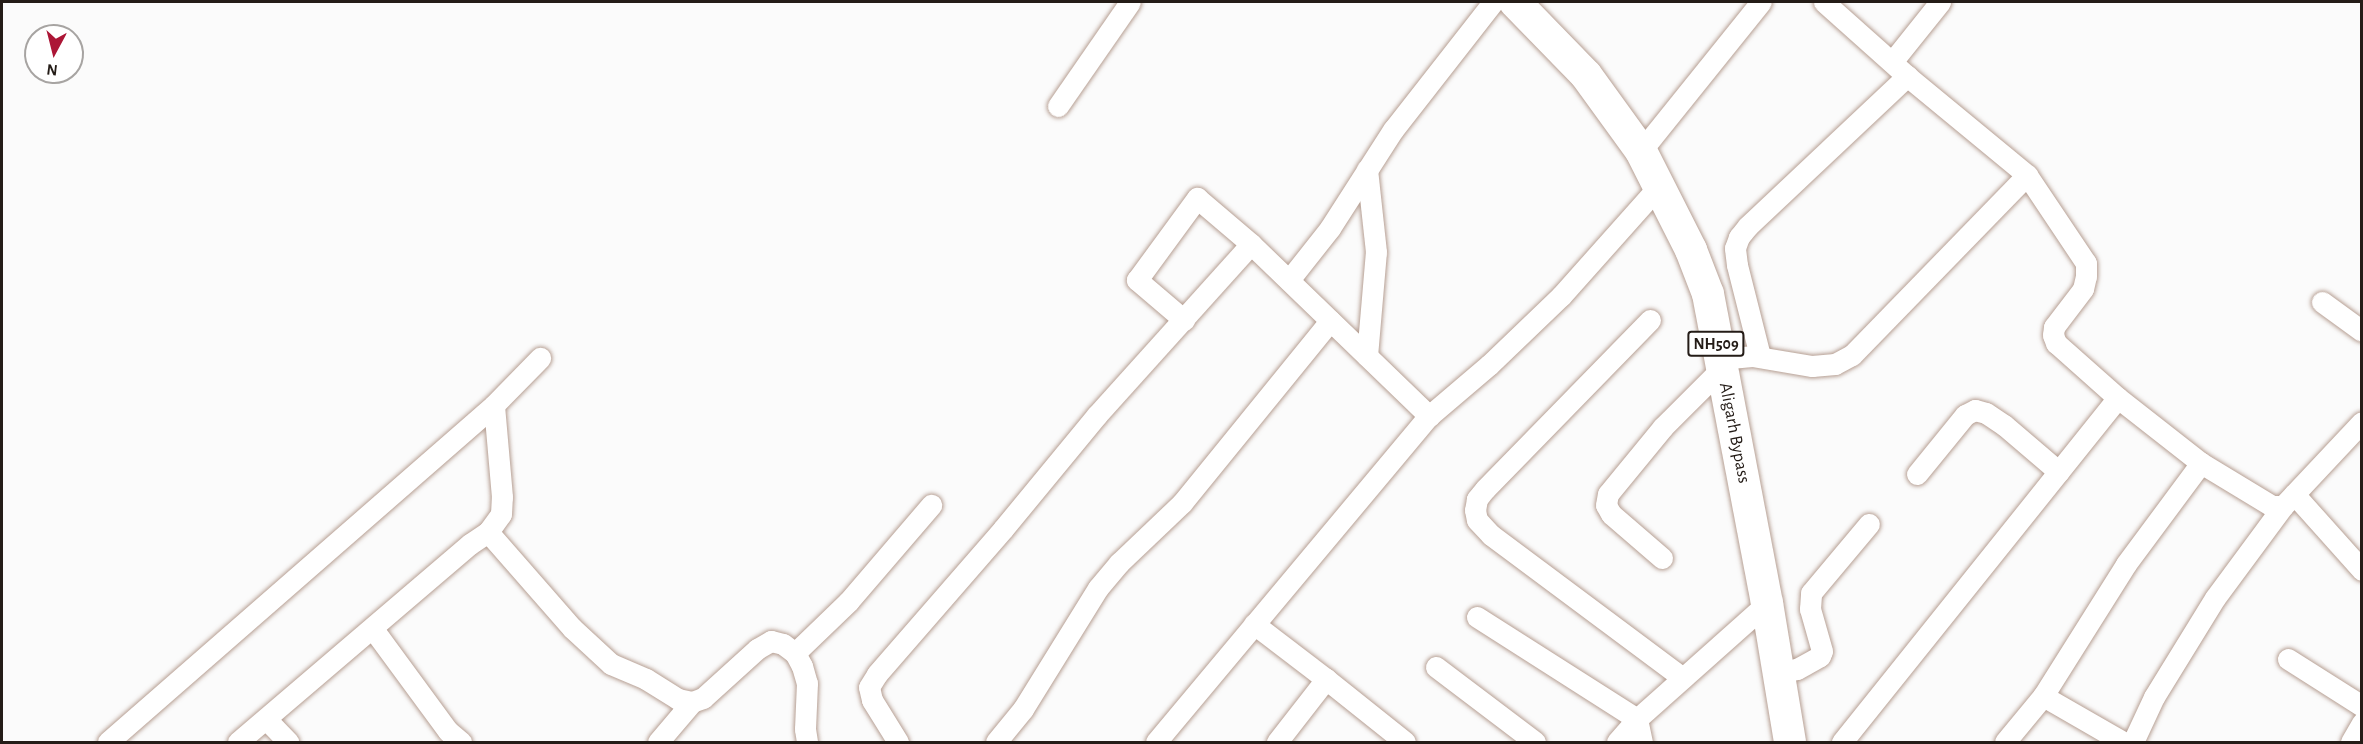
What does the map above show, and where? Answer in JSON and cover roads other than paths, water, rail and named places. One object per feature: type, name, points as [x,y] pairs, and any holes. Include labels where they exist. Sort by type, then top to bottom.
[{"type":"highway","name":"Aligarh Bypass","points":[[1515,2],[1586,75],[1641,151],[1691,250],[1708,294],[1723,362],[1767,603],[1788,671],[1790,742]]},
{"type":"street","points":[[1058,106],[1130,2]]},
{"type":"street","points":[[1288,280],[1330,228],[1393,130],[1493,2]]},
{"type":"street","points":[[1641,151],[1761,2]]},
{"type":"street","points":[[1824,2],[2026,175],[2085,263],[2086,276],[2083,289],[2054,327],[2053,335],[2056,343],[2118,398],[2201,463],[2272,506],[2288,500]]},
{"type":"street","points":[[1756,356],[1737,266],[1735,248],[1739,237],[1900,69],[1940,2]]},
{"type":"street","points":[[1367,169],[1376,252],[1367,356]]},
{"type":"street","points":[[1662,558],[1611,514],[1606,506],[1608,494],[1663,427],[1723,362],[1756,356],[1812,366],[1835,364],[1852,355],[2026,175]]},
{"type":"street","points":[[1155,742],[1429,416],[1489,365],[1561,296],[1659,186]]},
{"type":"street","points":[[1184,320],[1137,280],[1197,198],[1251,244],[1429,416]]},
{"type":"street","points":[[898,742],[872,700],[869,687],[877,674],[1003,529],[1097,415],[1251,244]]},
{"type":"street","points":[[2322,302],[2361,331]]},
{"type":"street","points":[[1650,320],[1492,482],[1477,499],[1475,510],[1477,520],[1491,535],[1683,678]]},
{"type":"street","points":[[996,742],[1023,709],[1098,588],[1119,563],[1182,503],[1330,321]]},
{"type":"street","points":[[108,742],[494,405],[540,358]]},
{"type":"street","points":[[1842,742],[2118,398]]},
{"type":"street","points":[[238,742],[470,544],[488,532],[501,514],[502,497],[494,405]]},
{"type":"street","points":[[1917,474],[1965,415],[1975,410],[1986,413],[2004,425],[2059,472]]},
{"type":"street","points":[[2133,742],[2154,697],[2215,598],[2288,500],[2361,422]]},
{"type":"street","points":[[2005,742],[2043,696],[2126,564],[2201,463]]},
{"type":"street","points":[[2288,500],[2361,570]]},
{"type":"street","points":[[795,653],[849,602],[931,505]]},
{"type":"street","points":[[1788,671],[1816,659],[1822,651],[1810,609],[1811,593],[1869,524]]},
{"type":"street","points":[[488,532],[572,628],[611,664],[646,679],[678,699],[692,702]]},
{"type":"street","points":[[1617,742],[1637,720],[1767,603]]},
{"type":"street","points":[[1477,617],[1637,720],[1642,742]]},
{"type":"street","points":[[1254,624],[1326,679],[1399,741]]},
{"type":"street","points":[[373,629],[448,732],[461,742]]},
{"type":"street","points":[[658,742],[692,702],[703,698],[757,649],[771,641],[783,644],[795,653],[802,666],[807,683],[805,729],[807,742]]},
{"type":"street","points":[[2288,659],[2361,706]]},
{"type":"street","points":[[1436,667],[1535,742]]},
{"type":"street","points":[[1277,742],[1326,679]]},
{"type":"street","points":[[2043,696],[2123,742]]},
{"type":"street","points":[[266,719],[288,742]]},
{"type":"street","points":[[2351,742],[2361,723]]}]
